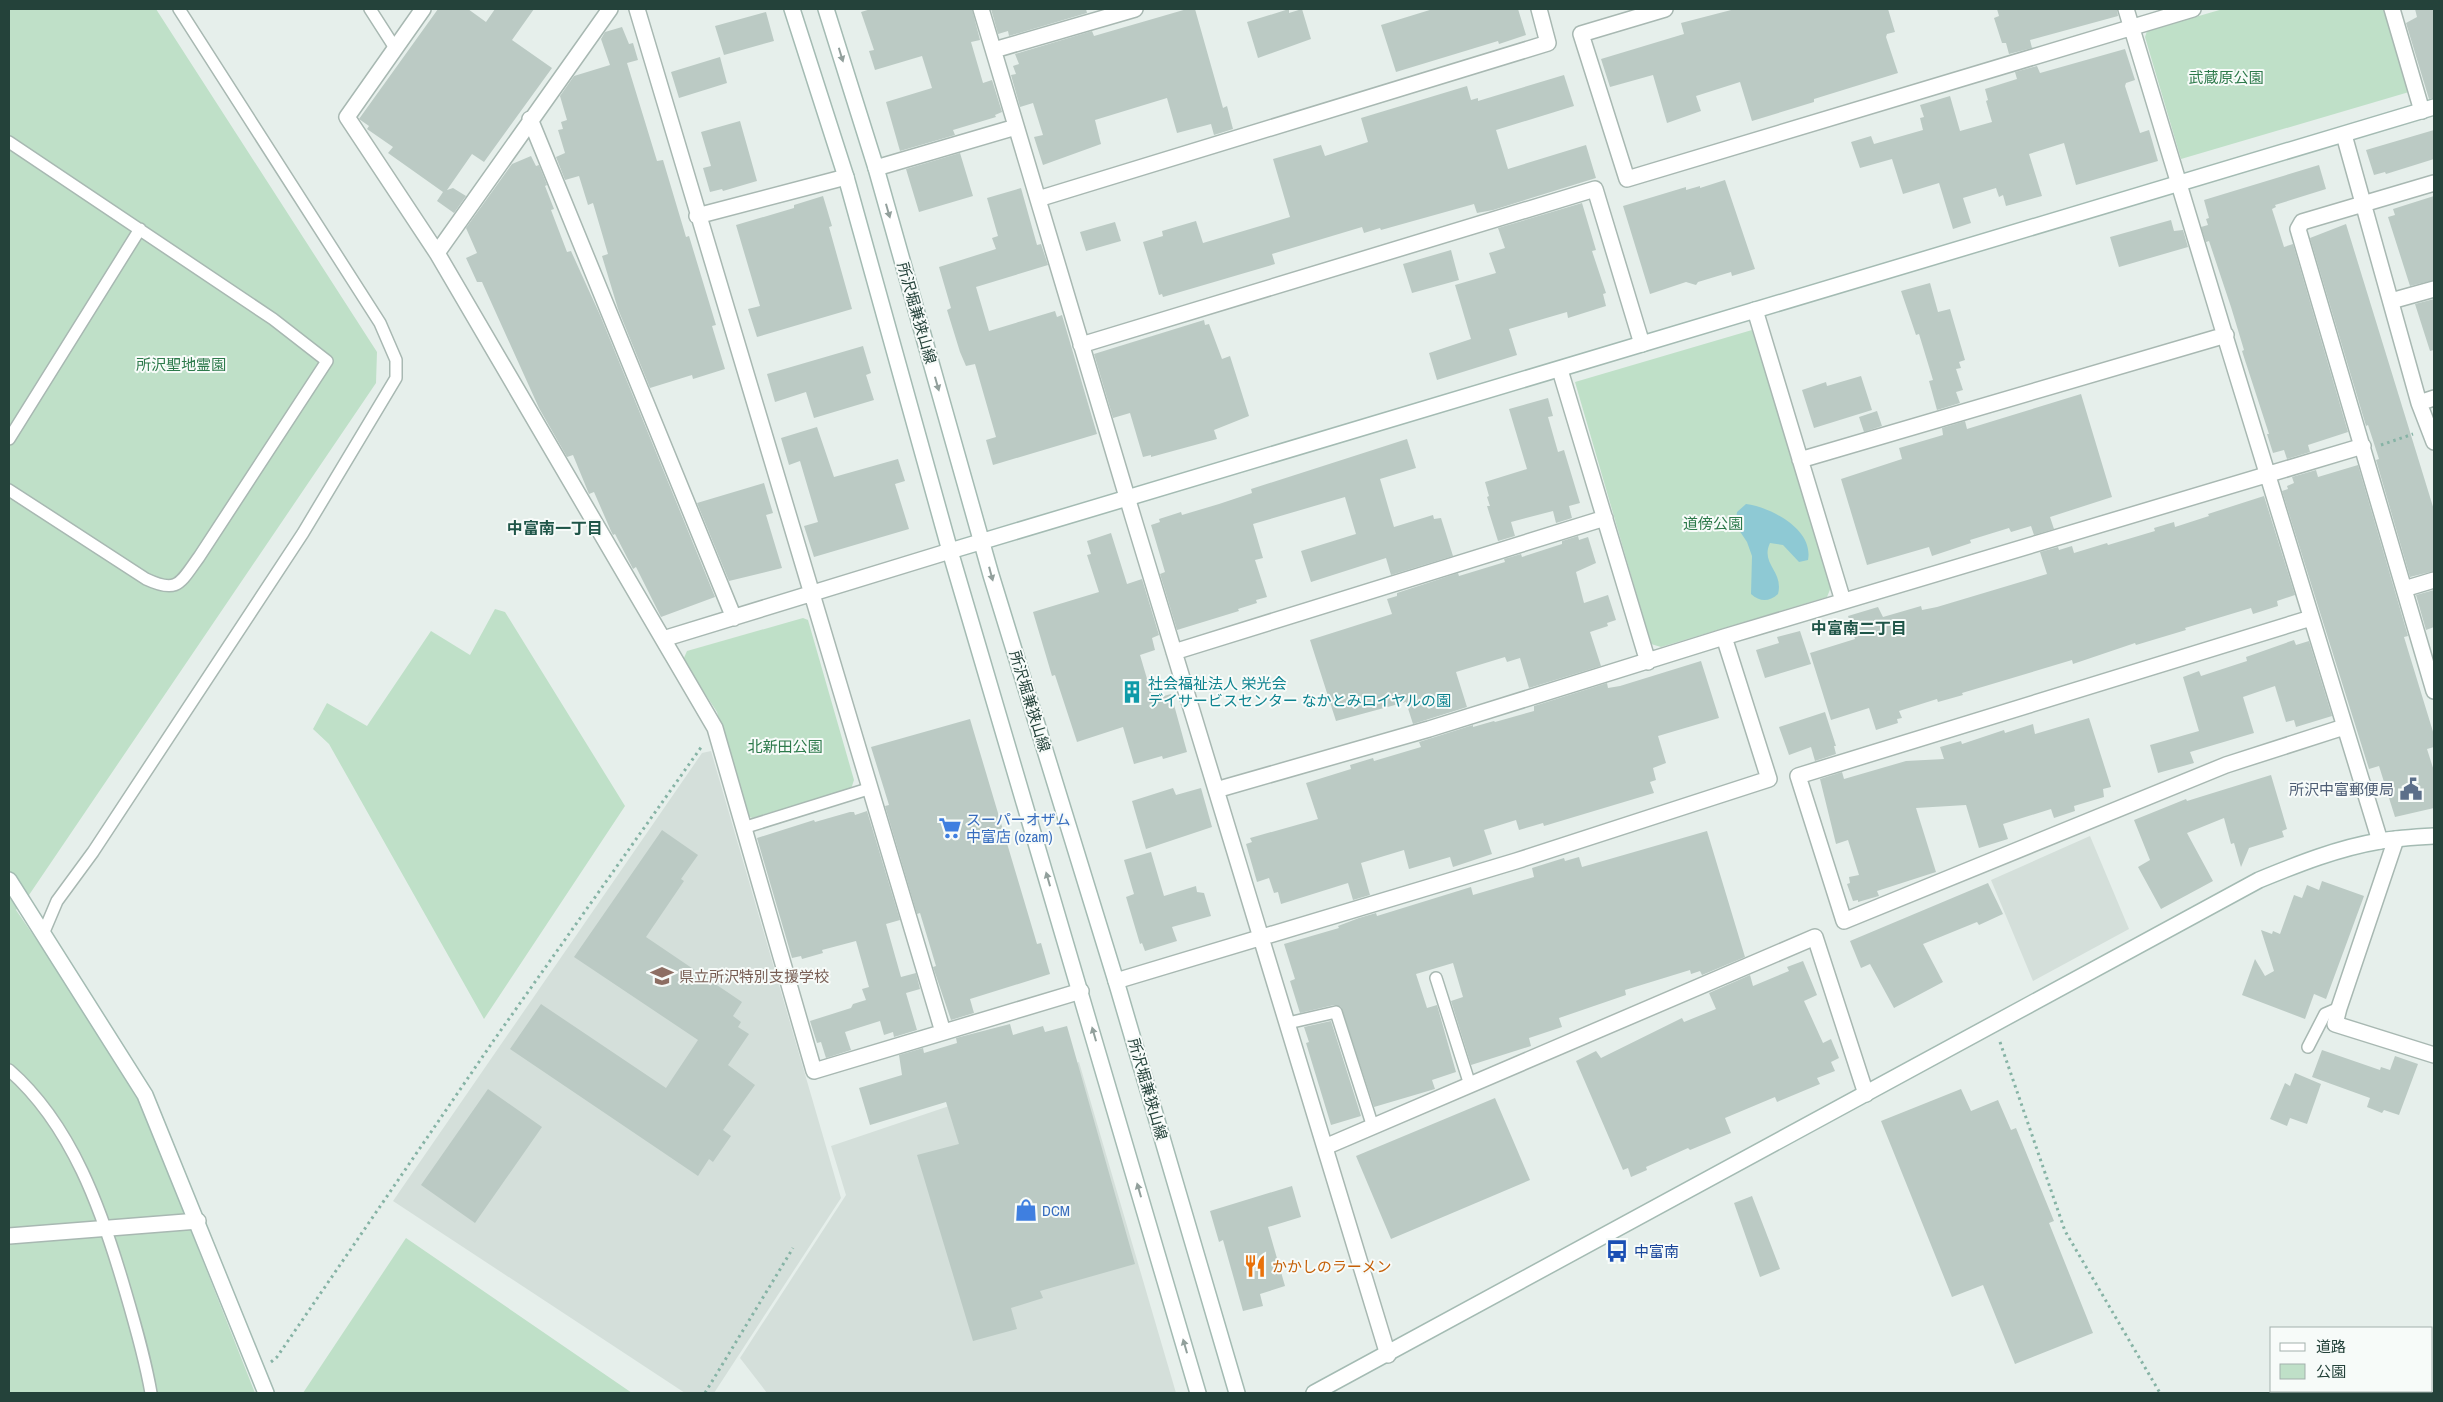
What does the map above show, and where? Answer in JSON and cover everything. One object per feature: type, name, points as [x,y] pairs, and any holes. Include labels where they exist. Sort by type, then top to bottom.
[{"type":"street","points":[[423,9],[347,117],[437,253],[715,728],[742,828],[814,1071],[1081,991]]},
{"type":"street","points":[[437,253],[530,119],[610,9]]},
{"type":"street","points":[[637,9],[868,789],[943,1032]]},
{"type":"street","points":[[792,9],[846,177],[950,551],[1198,1393]]},
{"type":"street","name":"所沢堀兼狭山線","points":[[826,9],[876,168],[994,584],[1116,981],[1237,1393]]},
{"type":"street","points":[[981,9],[1127,498],[1388,1355]]},
{"type":"street","points":[[994,50],[1134,9]]},
{"type":"street","points":[[1038,199],[1548,43],[1538,9]]},
{"type":"street","points":[[1665,9],[1581,34],[1627,179],[2193,9]]},
{"type":"street","points":[[2126,9],[2177,183],[2226,335],[2266,476],[2380,841]]},
{"type":"street","points":[[663,639],[982,541],[1560,370],[2428,109],[2392,9]]},
{"type":"street","points":[[530,119],[734,618]]},
{"type":"street","points":[[876,168],[1016,127]]},
{"type":"street","points":[[2344,135],[2420,403],[2434,442]]},
{"type":"street","points":[[697,216],[846,177]]},
{"type":"street","points":[[2434,183],[2302,222],[2298,228],[2434,688]]},
{"type":"street","points":[[1081,345],[1594,189],[1642,344]]},
{"type":"street","points":[[2391,301],[2434,289]]},
{"type":"street","points":[[1755,310],[1843,601]]},
{"type":"street","points":[[1800,460],[2226,335]]},
{"type":"street","points":[[1560,370],[1648,662]]},
{"type":"street","points":[[2420,403],[2434,398]]},
{"type":"street","points":[[1216,790],[1648,662],[1843,601],[2363,448]]},
{"type":"street","points":[[1174,652],[1605,518]]},
{"type":"street","points":[[2404,589],[2434,580]]},
{"type":"street","points":[[2311,618],[1798,776],[1844,921],[2226,765],[2344,727]]},
{"type":"street","points":[[1116,981],[1516,861],[1769,779],[1724,637]]},
{"type":"street","points":[[1314,1393],[1388,1355],[2259,880],[2307,861],[2380,841],[2434,836]]},
{"type":"street","points":[[2396,839],[2338,1008],[2335,1024],[2434,1055]]},
{"type":"street","points":[[9,880],[145,1095],[198,1221],[266,1393]]},
{"type":"street","points":[[1325,1147],[1815,937],[1866,1094]]},
{"type":"street","points":[[9,1236],[198,1221]]},
{"type":"lane","points":[[43,934],[57,901],[93,852],[303,533],[396,378],[396,360],[380,322],[179,9]]},
{"type":"lane","points":[[370,9],[396,48]]},
{"type":"lane","points":[[9,142],[273,319],[327,361],[199,557],[183,579],[173,586],[163,587],[146,579],[9,490]]},
{"type":"lane","points":[[9,439],[140,229]]},
{"type":"lane","points":[[742,828],[868,789]]},
{"type":"lane","points":[[1436,978],[1470,1085]]},
{"type":"lane","points":[[2308,1047],[2325,1014],[2338,1008]]},
{"type":"lane","points":[[1288,1023],[1336,1012],[1372,1127]]},
{"type":"lane","points":[[9,1070],[28,1087],[72,1151],[99,1209],[144,1356],[151,1393]]},
{"type":"path","points":[[2363,448],[2416,434]]},
{"type":"path","points":[[258,1374],[277,1357],[494,1040],[715,728]]},
{"type":"path","points":[[1994,1024],[2065,1231],[2160,1393]]},
{"type":"path","points":[[705,1393],[793,1248]]},
{"type":"shaded area","name":"県立所沢特別支援学校","points":[[711,751],[841,1198],[714,1393],[685,1393],[393,1201],[702,753]]},
{"type":"shaded area","points":[[2090,836],[2129,929],[2033,981],[1991,880]]},
{"type":"shaded area","points":[[1079,1062],[1176,1393],[767,1393],[740,1358],[846,1195],[831,1146]]},
{"type":"green space","name":"所沢聖地霊園","points":[[9,9],[156,9],[377,352],[376,383],[29,895],[16,910],[129,1074],[255,1393],[9,1393]]},
{"type":"green space","name":"武蔵原公園","points":[[2223,9],[2383,9],[2409,92],[2181,159],[2145,37],[2147,31]]},
{"type":"green space","name":"道傍公園","points":[[1752,330],[1831,587],[1827,597],[1661,647],[1651,644],[1575,382]]},
{"type":"green space","points":[[495,609],[505,612],[625,806],[484,1019],[329,744],[313,729],[327,703],[367,726],[431,631],[470,655]]},
{"type":"green space","name":"北新田公園","points":[[803,618],[808,620],[854,780],[851,789],[752,818],[745,814],[717,712],[683,660],[687,651]]},
{"type":"green space","points":[[406,1238],[632,1393],[303,1393]]},
{"type":"water","points":[[1746,504],[1767,510],[1788,522],[1797,529],[1808,549],[1808,560],[1799,562],[1783,545],[1770,543],[1768,557],[1778,579],[1779,586],[1778,594],[1768,600],[1758,599],[1751,594],[1752,556],[1736,521],[1737,512]]},
{"type":"building","points":[[438,9],[468,9],[486,22],[495,9],[534,9],[512,40],[552,68],[484,162],[472,154],[447,190],[453,188],[466,196],[454,213],[437,201],[443,192],[388,153],[393,147],[367,129],[369,126],[359,119]]},
{"type":"building","points":[[871,9],[972,9],[980,40],[971,42],[983,83],[992,80],[1002,112],[995,115],[996,117],[953,130],[955,135],[900,151],[886,102],[932,88],[922,56],[875,70],[869,51],[874,50],[861,12]]},
{"type":"building","points":[[991,9],[1086,9],[1087,13],[1009,36],[1008,31],[998,34]]},
{"type":"building","points":[[1187,9],[1195,9],[1223,108],[1227,106],[1233,129],[1214,135],[1211,124],[1177,133],[1167,98],[1095,120],[1101,144],[1043,165],[1034,137],[1043,135],[1033,103],[1020,107],[1011,75],[1016,74],[1013,66],[1019,64],[1015,54],[1092,31],[1094,36]]},
{"type":"building","points":[[1289,9],[1289,13],[1302,9],[1311,39],[1258,58],[1247,22]]},
{"type":"building","points":[[1433,9],[1518,9],[1526,35],[1499,44],[1498,41],[1396,72],[1381,25]]},
{"type":"building","points":[[1735,9],[1888,9],[1895,32],[1887,34],[1886,37],[1898,73],[1814,99],[1814,102],[1752,121],[1740,82],[1696,96],[1701,111],[1667,123],[1653,75],[1610,87],[1601,59],[1684,34],[1681,23]]},
{"type":"building","points":[[1997,9],[2117,9],[2118,16],[2030,40],[2032,48],[2009,54],[2006,43],[2002,43],[1994,18],[1999,16]]},
{"type":"building","points":[[2415,9],[2434,9],[2434,98],[2429,99],[2406,23],[2417,17]]},
{"type":"building","points":[[766,12],[774,41],[724,55],[715,26]]},
{"type":"building","points":[[622,27],[629,44],[633,43],[638,60],[627,63],[657,161],[663,160],[686,237],[689,236],[716,325],[712,326],[725,369],[693,379],[692,375],[650,388],[618,309],[602,256],[608,254],[593,203],[588,205],[579,176],[565,180],[556,157],[565,153],[558,130],[563,129],[561,122],[567,120],[560,96],[574,76],[610,65],[601,39],[605,32]]},
{"type":"building","points":[[2125,49],[2135,80],[2126,83],[2125,86],[2140,133],[2149,130],[2158,161],[2076,185],[2064,143],[2029,154],[2042,196],[2006,206],[2003,195],[1999,197],[1996,188],[1963,198],[1971,223],[1953,229],[1939,183],[1903,194],[1892,159],[1860,168],[1851,142],[1871,136],[1874,144],[1923,130],[1920,118],[1924,117],[1920,105],[1950,96],[1960,131],[1992,122],[1986,101],[1988,100],[1985,89],[2017,79],[2015,72],[2037,66],[2040,73]]},
{"type":"building","points":[[720,57],[727,83],[679,98],[671,72]]},
{"type":"building","points":[[1564,75],[1574,106],[1496,130],[1508,169],[1586,145],[1596,178],[1493,210],[1477,213],[1474,204],[1381,230],[1380,228],[1364,233],[1362,227],[1272,254],[1275,264],[1163,297],[1162,294],[1159,295],[1143,242],[1163,236],[1162,231],[1196,221],[1203,243],[1290,217],[1273,159],[1321,145],[1325,156],[1368,142],[1361,118],[1467,86],[1471,100],[1478,98],[1478,101]]},
{"type":"building","points":[[740,121],[757,181],[723,191],[722,189],[710,192],[703,168],[711,166],[701,132]]},
{"type":"building","points":[[2434,130],[2434,159],[2386,174],[2385,172],[2374,175],[2366,150]]},
{"type":"building","points":[[960,153],[973,196],[919,212],[906,169]]},
{"type":"building","points":[[531,156],[536,166],[539,165],[554,209],[551,210],[567,252],[571,251],[600,315],[715,597],[661,617],[636,567],[633,569],[615,534],[613,535],[594,492],[589,494],[573,455],[567,457],[539,408],[482,282],[477,282],[466,258],[477,253],[466,228],[512,164]]},
{"type":"building","points":[[2319,165],[2326,189],[2275,205],[2276,207],[2272,209],[2284,247],[2293,244],[2348,432],[2308,445],[2310,452],[2287,459],[2284,450],[2273,453],[2267,434],[2269,434],[2242,351],[2244,350],[2231,307],[2209,241],[2206,242],[2201,227],[2208,225],[2206,219],[2209,218],[2204,200]]},
{"type":"building","points":[[1725,180],[1755,269],[1732,276],[1731,272],[1698,282],[1696,285],[1686,282],[1650,294],[1623,206],[1686,187],[1686,190],[1700,186],[1700,188]]},
{"type":"building","points":[[1021,188],[1037,245],[1041,244],[1048,265],[976,287],[989,331],[1055,311],[1057,317],[1062,315],[1097,434],[993,465],[986,440],[996,437],[975,364],[966,366],[960,352],[947,310],[951,308],[939,267],[996,249],[992,238],[998,236],[987,198]]},
{"type":"building","points":[[823,196],[832,226],[829,227],[852,309],[757,337],[748,309],[760,306],[736,225],[794,208],[794,205]]},
{"type":"building","points":[[2434,196],[2434,280],[2410,286],[2388,217],[2395,215],[2393,209]]},
{"type":"building","points":[[1582,203],[1596,250],[1592,251],[1606,293],[1603,294],[1606,306],[1568,318],[1567,312],[1509,329],[1517,355],[1437,380],[1429,353],[1471,339],[1455,285],[1496,273],[1489,253],[1505,248],[1498,228]]},
{"type":"building","points":[[2171,220],[2174,231],[2183,230],[2188,247],[2119,267],[2110,237]]},
{"type":"building","points":[[1115,222],[1121,241],[1086,251],[1080,232]]},
{"type":"building","points":[[2346,224],[2434,510],[2434,571],[2410,577],[2376,460],[2379,459],[2368,425],[2366,426],[2310,238]]},
{"type":"building","points":[[1451,250],[1459,280],[1412,293],[1403,264]]},
{"type":"building","points":[[1930,283],[1938,312],[1950,309],[1965,360],[1959,362],[1961,368],[1956,369],[1963,390],[1956,392],[1960,403],[1937,410],[1929,381],[1933,380],[1919,334],[1916,335],[1901,291]]},
{"type":"building","points":[[2434,299],[2434,350],[2430,351],[2415,304]]},
{"type":"building","points":[[1204,320],[1205,325],[1209,324],[1222,359],[1230,356],[1249,416],[1214,430],[1217,439],[1151,457],[1151,455],[1143,457],[1130,413],[1113,418],[1094,354]]},
{"type":"building","points":[[863,346],[871,373],[866,375],[874,400],[814,418],[806,392],[775,402],[767,374]]},
{"type":"building","points":[[1861,376],[1872,410],[1814,428],[1802,390],[1826,382],[1827,386]]},
{"type":"building","points":[[2081,394],[2112,497],[2050,517],[2054,529],[2034,535],[2031,526],[2011,532],[2009,528],[1970,540],[1971,543],[1932,556],[1929,547],[1867,565],[1841,479],[1902,459],[1899,448],[1943,435],[1942,428],[1965,421],[1967,429]]},
{"type":"building","points":[[1548,398],[1553,416],[1548,417],[1558,452],[1564,450],[1580,503],[1569,506],[1572,518],[1556,523],[1553,511],[1511,522],[1515,536],[1498,541],[1487,506],[1490,506],[1485,482],[1527,469],[1509,409]]},
{"type":"building","points":[[1877,411],[1882,426],[1864,432],[1859,417]]},
{"type":"building","points":[[817,427],[834,477],[898,459],[905,481],[895,484],[909,529],[814,557],[804,526],[818,522],[800,461],[789,465],[781,438]]},
{"type":"building","points":[[1407,439],[1416,468],[1380,479],[1394,527],[1433,515],[1434,519],[1441,518],[1453,556],[1391,575],[1386,558],[1311,582],[1301,551],[1356,534],[1345,497],[1253,524],[1263,558],[1255,560],[1267,597],[1256,600],[1257,603],[1238,609],[1239,611],[1177,630],[1160,574],[1165,572],[1151,525],[1160,522],[1159,519],[1181,512],[1182,515],[1219,504],[1252,493],[1251,489]]},
{"type":"building","points":[[2358,465],[2408,636],[2404,637],[2434,735],[2434,747],[2427,749],[2434,771],[2434,808],[2395,817],[2379,766],[2369,769],[2282,491],[2288,489],[2287,486],[2294,483],[2292,477],[2316,470],[2318,477]]},
{"type":"building","points":[[764,483],[773,513],[766,515],[782,568],[729,581],[697,503]]},
{"type":"building","points":[[2264,496],[2295,595],[2277,601],[2278,606],[2253,614],[2251,608],[2073,664],[2072,660],[1962,693],[1963,695],[1938,702],[1937,699],[1899,711],[1902,718],[1897,719],[1898,723],[1876,730],[1869,708],[1831,720],[1810,653],[1855,639],[1848,616],[1878,607],[1883,617],[1921,606],[1922,610],[1937,607],[2047,574],[2040,552],[2058,547],[2059,550],[2072,546],[2074,553],[2107,543],[2108,545],[2155,531],[2154,528],[2174,522],[2175,527]]},
{"type":"building","points":[[1111,533],[1127,584],[1142,579],[1159,635],[1152,638],[1155,650],[1140,655],[1153,699],[1171,694],[1187,752],[1163,759],[1162,756],[1134,764],[1123,727],[1077,742],[1055,675],[1052,676],[1033,612],[1099,592],[1087,555],[1091,554],[1087,541]]},
{"type":"building","points":[[1578,536],[1579,540],[1588,537],[1596,563],[1576,572],[1584,603],[1608,595],[1616,620],[1607,623],[1608,626],[1590,632],[1601,666],[1529,688],[1520,658],[1507,662],[1505,657],[1456,672],[1467,707],[1413,724],[1406,702],[1336,721],[1310,640],[1392,614],[1387,599],[1397,596],[1397,593],[1458,573],[1459,576],[1505,562],[1504,559],[1521,554],[1522,557],[1562,544],[1562,541]]},
{"type":"building","points":[[2434,590],[2434,627],[2426,630],[2416,595]]},
{"type":"building","points":[[1800,631],[1811,664],[1765,678],[1756,650],[1779,643],[1777,637]]},
{"type":"building","points":[[2294,640],[2296,645],[2309,641],[2332,716],[2296,727],[2294,720],[2286,722],[2275,686],[2243,697],[2254,733],[2190,752],[2194,763],[2158,773],[2150,745],[2199,731],[2183,677],[2199,671],[2201,676],[2247,661],[2246,657]]},
{"type":"building","points":[[1701,661],[1719,718],[1658,736],[1666,763],[1653,768],[1656,780],[1650,782],[1654,793],[1544,826],[1543,823],[1519,830],[1516,820],[1484,830],[1492,854],[1453,867],[1450,857],[1409,869],[1404,850],[1361,863],[1370,895],[1353,900],[1348,883],[1281,904],[1278,892],[1274,893],[1269,878],[1257,882],[1246,844],[1252,842],[1250,838],[1318,819],[1306,783],[1351,769],[1350,765],[1373,758],[1374,761],[1421,747],[1419,742],[1473,725],[1473,727],[1534,711],[1534,706],[1607,683],[1608,688],[1620,686]]},
{"type":"building","points":[[1825,712],[1836,746],[1834,746],[1836,754],[1815,761],[1811,747],[1789,755],[1779,727]]},
{"type":"building","points":[[2089,718],[2111,787],[2103,789],[2104,797],[2074,806],[2075,811],[2054,818],[2051,809],[2003,824],[2008,839],[1979,848],[1966,805],[1916,808],[1936,872],[1877,891],[1879,896],[1858,902],[1858,900],[1853,901],[1847,884],[1850,883],[1849,877],[1859,875],[1848,840],[1836,844],[1820,779],[1842,772],[1844,779],[1906,761],[1944,759],[1940,747],[1961,741],[1962,744],[2004,730],[2005,733],[2033,724],[2035,734]]},
{"type":"building","points":[[970,719],[1037,944],[1041,943],[1050,974],[970,999],[974,1013],[951,1020],[933,967],[936,966],[920,913],[917,914],[885,806],[889,805],[871,747]]},
{"type":"building","points":[[2271,775],[2287,829],[2282,831],[2284,837],[2249,848],[2241,867],[2234,843],[2231,844],[2224,818],[2187,833],[2213,881],[2161,909],[2138,867],[2150,860],[2134,820],[2186,799],[2187,801]]},
{"type":"building","points":[[1173,788],[1176,795],[1201,788],[1212,827],[1146,849],[1132,801]]},
{"type":"building","points":[[867,811],[900,920],[886,924],[901,977],[916,973],[920,989],[906,993],[917,1030],[894,1037],[893,1032],[884,1035],[880,1021],[845,1032],[851,1050],[826,1058],[821,1042],[817,1043],[810,1021],[851,1008],[853,1004],[866,1000],[862,989],[869,987],[856,941],[822,950],[823,953],[802,959],[801,956],[792,958],[757,838],[814,820],[815,822],[850,812],[854,812],[855,815]]},
{"type":"building","points":[[662,830],[698,855],[681,879],[684,881],[646,937],[742,1002],[733,1016],[741,1022],[738,1027],[749,1034],[728,1065],[755,1085],[723,1130],[731,1136],[713,1162],[709,1159],[698,1176],[510,1049],[541,1004],[666,1088],[698,1040],[574,957]]},
{"type":"building","points":[[1707,831],[1745,957],[1702,975],[1700,971],[1691,974],[1690,970],[1625,990],[1626,995],[1559,1018],[1562,1027],[1529,1038],[1531,1046],[1471,1065],[1451,1001],[1463,997],[1453,963],[1416,974],[1427,1008],[1437,1005],[1456,1072],[1432,1080],[1435,1089],[1374,1107],[1341,1007],[1334,1005],[1300,1013],[1290,981],[1295,979],[1284,944],[1339,928],[1338,926],[1359,918],[1376,913],[1377,916],[1471,887],[1473,895],[1534,877],[1532,868],[1564,858],[1565,861],[1579,857],[1582,867]]},
{"type":"building","points":[[1151,852],[1164,896],[1196,886],[1197,892],[1204,893],[1211,916],[1172,927],[1177,941],[1145,951],[1142,943],[1140,944],[1126,897],[1134,894],[1124,860]]},
{"type":"building","points":[[2322,881],[2364,896],[2326,999],[2314,994],[2305,1019],[2242,995],[2255,959],[2265,976],[2274,971],[2261,930],[2272,934],[2273,931],[2280,934],[2294,895],[2302,898],[2307,885],[2319,890]]},
{"type":"building","points":[[1988,883],[2003,914],[1979,925],[1977,922],[1923,944],[1943,982],[1894,1008],[1870,964],[1861,968],[1850,941]]},
{"type":"building","points":[[1803,961],[1817,995],[1804,1001],[1823,1043],[1831,1039],[1839,1058],[1831,1062],[1835,1071],[1817,1078],[1820,1084],[1777,1102],[1775,1097],[1725,1118],[1731,1133],[1690,1150],[1688,1148],[1646,1167],[1647,1170],[1631,1177],[1628,1168],[1623,1170],[1576,1061],[1596,1051],[1601,1058],[1682,1018],[1684,1022],[1716,1009],[1709,993],[1750,975],[1753,986],[1789,971],[1787,967]]},
{"type":"building","points":[[1331,1021],[1361,1116],[1331,1125],[1306,1043],[1309,1042],[1304,1027]]},
{"type":"building","name":"DCM","points":[[1010,1024],[1013,1035],[1043,1026],[1045,1032],[1067,1026],[1135,1264],[1040,1291],[1043,1298],[1011,1308],[1017,1329],[973,1341],[917,1155],[959,1144],[946,1102],[870,1125],[859,1088],[902,1075],[899,1055],[923,1048],[924,1053],[957,1043],[956,1038]]},
{"type":"building","points":[[2322,1050],[2380,1070],[2381,1067],[2390,1070],[2395,1056],[2418,1064],[2399,1115],[2384,1110],[2382,1113],[2367,1107],[2370,1098],[2312,1077]]},
{"type":"building","points":[[2295,1073],[2321,1084],[2307,1124],[2290,1118],[2287,1126],[2270,1119],[2285,1083],[2290,1086]]},
{"type":"building","points":[[488,1089],[542,1127],[475,1223],[421,1185]]},
{"type":"building","points":[[1961,1089],[1971,1111],[1998,1100],[2011,1130],[2016,1128],[2054,1221],[2049,1223],[2093,1333],[2015,1364],[1983,1285],[1952,1297],[1881,1121]]},
{"type":"building","points":[[1495,1098],[1530,1180],[1391,1239],[1356,1156]]},
{"type":"building","points":[[1292,1186],[1301,1217],[1268,1227],[1285,1286],[1260,1294],[1263,1306],[1243,1311],[1223,1240],[1219,1242],[1210,1211]]},
{"type":"building","points":[[1752,1196],[1780,1269],[1760,1277],[1734,1203]]},
{"type":"place","name":"社会福祉法人 栄光会 デイサービスセンター なかとみロイヤルの園","points":[[1132,692]]},
{"type":"place","name":"所沢中富郵便局","points":[[2411,789]]},
{"type":"place","name":"スーパーオザム 中富店 (ozam)","points":[[950,828]]},
{"type":"place","name":"県立所沢特別支援学校","points":[[662,976]]},
{"type":"place","name":"DCM","points":[[1026,1210]]},
{"type":"place","name":"中富南","points":[[1617,1251]]},
{"type":"place","name":"かかしのラーメン","points":[[1255,1266]]},
{"type":"district","name":"中富南一丁目","points":[[555,528]]},
{"type":"district","name":"中富南二丁目","points":[[1859,628]]}]
